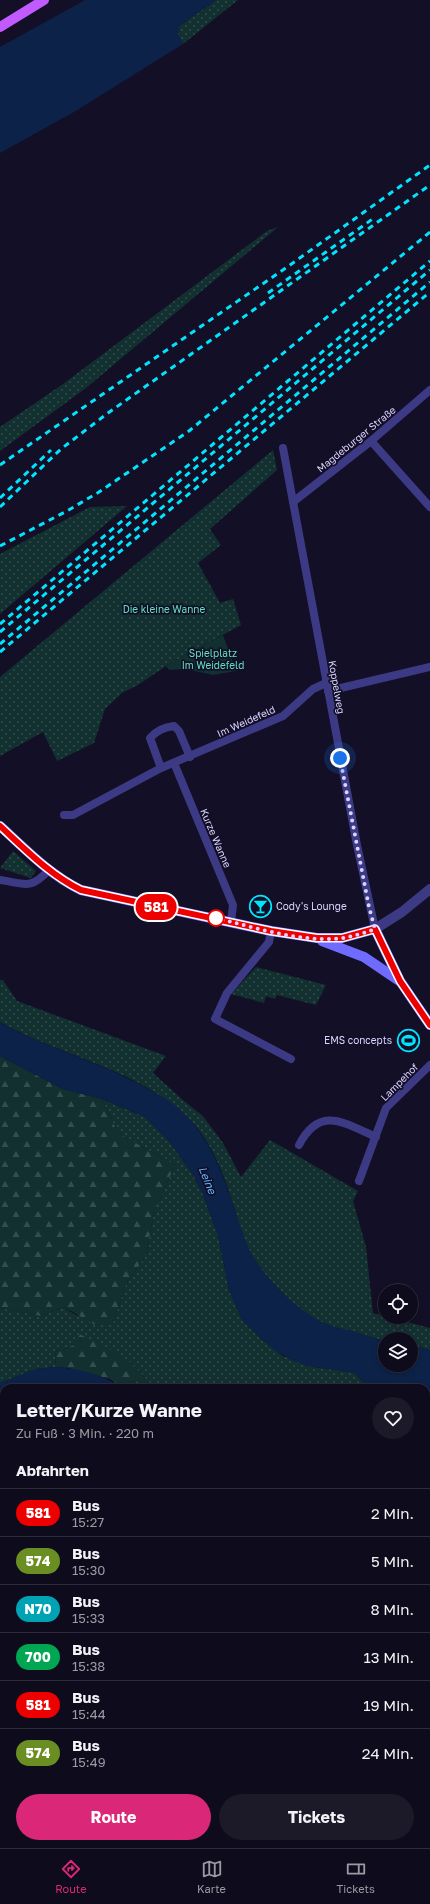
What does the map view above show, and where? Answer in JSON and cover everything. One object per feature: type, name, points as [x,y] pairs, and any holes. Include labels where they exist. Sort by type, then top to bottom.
[{"type":"main road","points":[[0,27],[44,0]]},
{"type":"main road","points":[[0,826],[49,870],[68,884],[81,890],[271,931],[317,938],[342,938],[375,929],[400,981],[430,1025]]},
{"type":"main road","points":[[317,938],[364,957],[400,981]]},
{"type":"street","name":"Magdeburger Straße","points":[[293,502],[371,441],[430,390]]},
{"type":"street","points":[[371,441],[430,507]]},
{"type":"street","name":"Koppelweg","points":[[283,448],[369,907],[375,929]]},
{"type":"street","name":"Im Weidefeld","points":[[64,815],[73,815],[161,768],[190,757],[283,716],[313,689],[430,667]]},
{"type":"street","points":[[161,768],[150,738],[155,732],[168,727],[174,726],[179,731],[190,757]]},
{"type":"street","name":"Kurze Wanne","points":[[174,763],[233,905],[231,922]]},
{"type":"street","points":[[0,880],[30,885],[36,883],[49,870]]},
{"type":"street","points":[[375,929],[402,912],[430,890]]},
{"type":"street","points":[[271,931],[269,942],[227,993],[215,1019],[291,1058]]},
{"type":"street","name":"Lampehof","points":[[359,1181],[386,1108],[430,1065]]},
{"type":"street","points":[[299,1145],[312,1126],[332,1120],[340,1121],[376,1137]]},
{"type":"green space","points":[[216,0],[238,0],[183,44],[178,35],[179,26]]},
{"type":"green space","points":[[278,227],[86,388],[0,451],[0,427],[63,384],[267,231]]},
{"type":"green space","name":"Die kleine Wanne","points":[[273,450],[277,470],[210,529],[221,545],[198,563],[220,603],[233,599],[241,625],[166,666],[138,685],[122,693],[105,709],[94,743],[57,761],[43,732],[0,756],[0,677]]},
{"type":"green space","points":[[127,506],[0,614],[0,554],[90,507]]},
{"type":"green space","name":"Spielplatz Im Weidefeld","points":[[223,635],[236,671],[213,675],[185,669],[169,670],[166,666]]},
{"type":"green space","points":[[13,851],[36,871],[31,878],[0,868]]},
{"type":"green space","points":[[256,967],[326,985],[316,1005],[277,995],[275,999],[266,996],[264,1003],[231,994]]},
{"type":"green space","points":[[0,980],[3,980],[17,1001],[166,1056],[153,1073],[203,1116],[223,1143],[241,1177],[270,1140],[358,1191],[353,1201],[366,1247],[373,1313],[378,1314],[378,1324],[415,1324],[430,1328],[430,1350],[418,1347],[418,1332],[378,1332],[378,1339],[326,1324],[307,1314],[280,1291],[264,1273],[250,1252],[227,1185],[217,1162],[206,1140],[191,1121],[171,1103],[125,1076],[49,1045],[0,1022]]},
{"type":"green space","points":[[0,1056],[63,1089],[102,1099],[118,1133],[175,1165],[154,1212],[146,1255],[126,1284],[113,1323],[97,1326],[64,1307],[41,1316],[0,1308]]},
{"type":"green space","points":[[102,1099],[145,1117],[169,1141],[192,1173],[202,1192],[218,1235],[229,1290],[242,1320],[264,1341],[283,1356],[308,1366],[355,1373],[362,1381],[368,1384],[151,1384],[130,1362],[74,1345],[56,1352],[55,1367],[36,1369],[0,1383],[0,1308],[41,1316],[64,1307],[75,1315],[113,1323],[126,1284],[146,1255],[154,1212],[175,1165],[118,1133]]},
{"type":"green space","points":[[79,1334],[103,1345],[130,1362],[151,1384],[117,1384],[110,1379],[68,1368],[55,1367],[56,1352],[74,1345]]},
{"type":"water","points":[[85,0],[216,0],[179,26],[178,35],[183,44],[74,112],[0,153],[0,47]]},
{"type":"water","name":"Leine","points":[[0,1022],[35,1039],[126,1077],[162,1096],[175,1105],[193,1124],[213,1155],[221,1171],[246,1242],[259,1266],[278,1289],[301,1309],[324,1323],[378,1340],[378,1372],[418,1372],[418,1347],[430,1350],[430,1384],[368,1384],[362,1381],[355,1373],[308,1366],[294,1361],[274,1350],[242,1320],[229,1290],[218,1235],[202,1192],[192,1173],[169,1141],[145,1117],[102,1099],[63,1089],[0,1056]]},
{"type":"water","points":[[55,1367],[73,1369],[99,1376],[116,1384],[0,1384],[36,1369]]},
{"type":"railway","points":[[0,465],[290,265],[430,165]]},
{"type":"railway","points":[[0,507],[61,449],[108,413],[430,185]]},
{"type":"railway","points":[[268,293],[374,218]]},
{"type":"railway","points":[[0,546],[67,511],[99,492],[189,431],[430,232]]},
{"type":"railway","points":[[0,624],[430,261]]},
{"type":"railway","points":[[0,632],[430,270]]},
{"type":"railway","points":[[0,644],[430,282]]},
{"type":"railway","points":[[0,652],[430,292]]},
{"type":"railway","points":[[0,498],[51,450]]},
{"type":"bus line","name":"581","points":[[0,826],[49,870],[68,884],[81,890],[140,904],[219,919],[271,931],[331,940],[356,936],[375,929],[384,951],[405,991],[430,1025]]},
{"type":"place","name":"Cody's Lounge","points":[[260,906]]},
{"type":"place","name":"EMS concepts","points":[[408,1040]]},
{"type":"route","points":[[216,918],[271,931],[331,940],[356,936],[375,929],[369,907],[340,758]]}]
